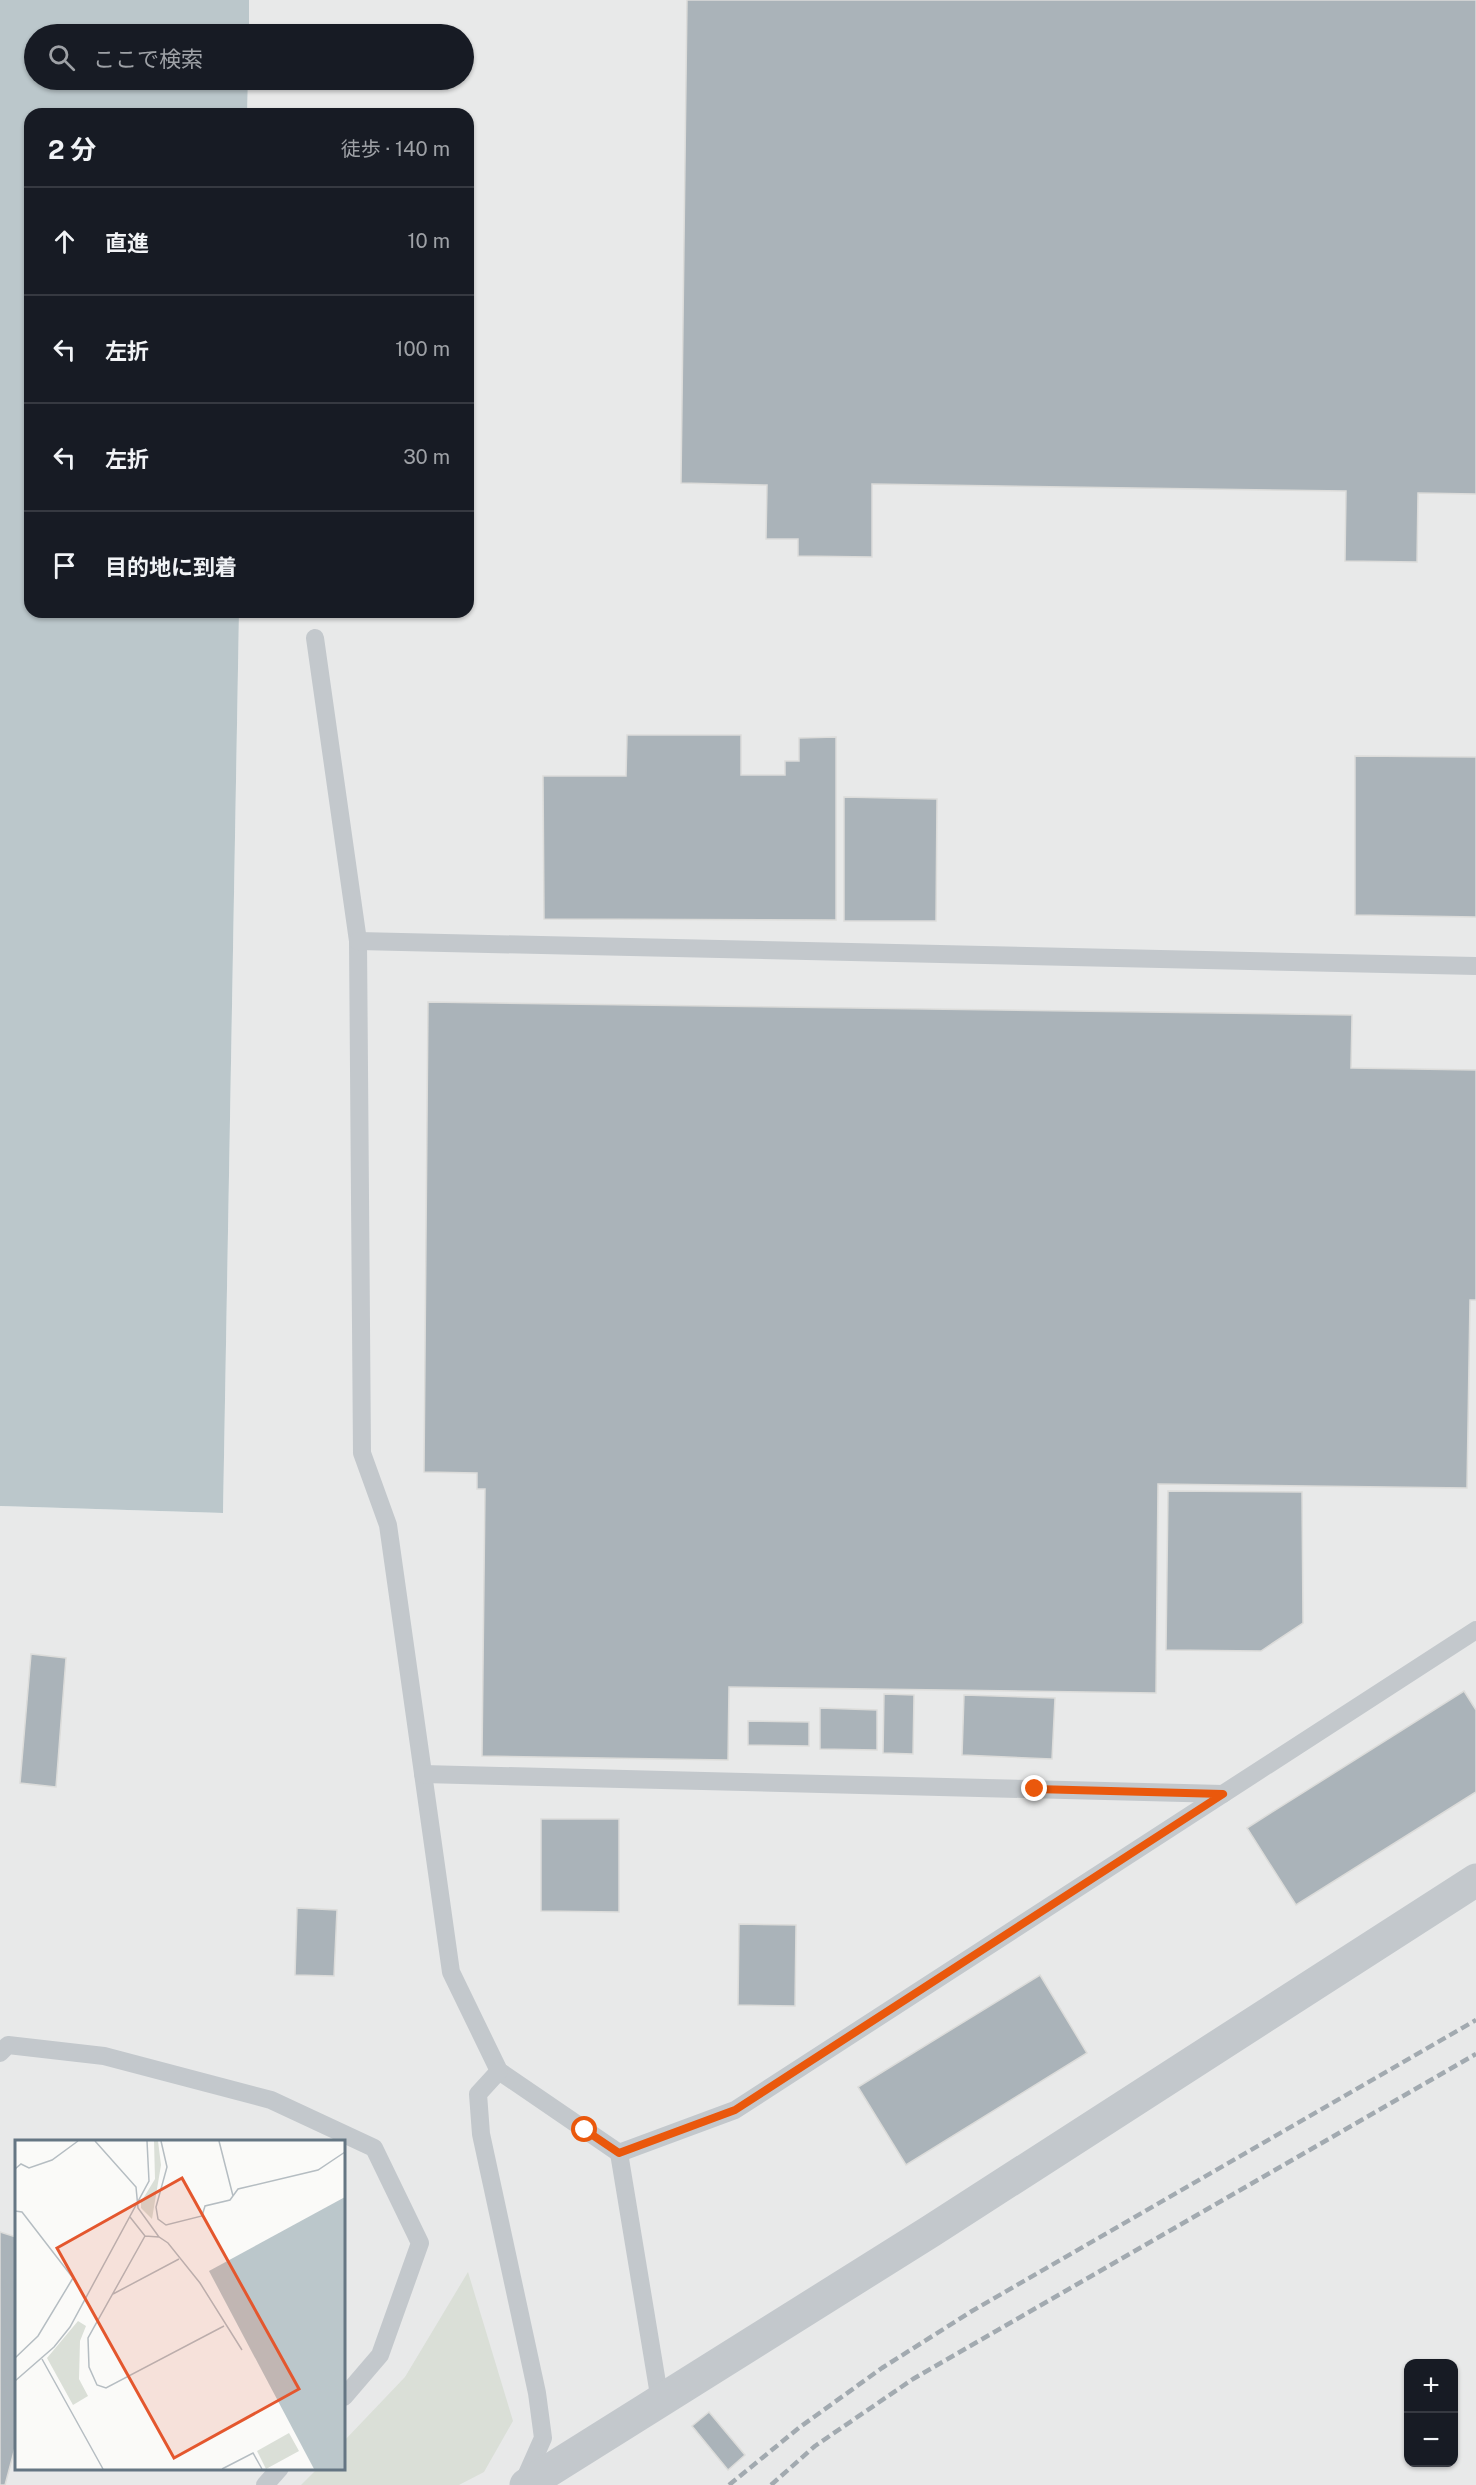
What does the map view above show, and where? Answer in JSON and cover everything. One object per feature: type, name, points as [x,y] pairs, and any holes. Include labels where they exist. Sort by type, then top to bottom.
[{"type":"street","points":[[524,2485],[941,2225],[1476,1880]]},
{"type":"lane","points":[[315,638],[358,941],[362,1453],[388,1525],[452,1972],[499,2071],[619,2153],[660,2401]]},
{"type":"lane","points":[[358,941],[1476,966]]},
{"type":"lane","points":[[619,2153],[735,2110],[1476,1630]]},
{"type":"lane","points":[[423,1774],[1223,1794]]},
{"type":"lane","points":[[0,2053],[8,2045],[104,2056],[271,2100],[374,2148],[420,2243],[380,2355],[345,2396]]},
{"type":"lane","points":[[499,2071],[478,2094],[481,2134],[537,2393],[543,2438],[524,2485]]},
{"type":"lane","points":[[265,2485],[279,2470]]},
{"type":"shaded area","points":[[0,0],[249,0],[249,24],[24,24],[24,90],[248,90],[247,108],[24,108],[24,618],[239,618],[223,1513],[0,1506]]},
{"type":"shaded area","points":[[249,0],[1476,0],[1476,2485],[0,2485],[0,1506],[223,1513],[239,618],[474,618],[474,108],[247,108],[248,90],[474,90],[474,24],[249,24]]},
{"type":"shaded area","points":[[468,2272],[513,2421],[484,2472],[459,2485],[301,2485],[316,2470],[345,2470],[345,2440],[405,2377]]},
{"type":"building","points":[[687,0],[1476,0],[1476,494],[1418,493],[1417,562],[1345,561],[1346,491],[872,484],[872,557],[798,556],[798,539],[766,539],[767,485],[681,483]]},
{"type":"building","points":[[627,735],[741,735],[741,775],[785,775],[785,761],[799,761],[799,738],[836,737],[836,920],[544,919],[543,776],[626,776]]},
{"type":"building","points":[[1355,756],[1476,757],[1476,917],[1355,915]]},
{"type":"building","points":[[844,797],[937,799],[936,921],[844,921]]},
{"type":"building","points":[[428,1002],[1352,1015],[1351,1068],[1476,1070],[1476,1300],[1470,1300],[1467,1488],[1158,1484],[1156,1693],[729,1687],[728,1760],[482,1756],[485,1489],[477,1489],[477,1473],[424,1472]]},
{"type":"building","points":[[1168,1491],[1302,1492],[1303,1623],[1261,1651],[1166,1650]]},
{"type":"building","points":[[31,1654],[66,1658],[56,1787],[20,1783]]},
{"type":"building","points":[[1464,1691],[1476,1710],[1476,1792],[1296,1905],[1247,1828]]},
{"type":"building","points":[[884,1694],[914,1695],[913,1754],[883,1753]]},
{"type":"building","points":[[964,1695],[1055,1698],[1052,1759],[962,1755]]},
{"type":"building","points":[[820,1708],[877,1710],[877,1750],[820,1749]]},
{"type":"building","points":[[748,1721],[809,1722],[809,1746],[748,1745]]},
{"type":"building","points":[[541,1819],[619,1819],[619,1912],[541,1911]]},
{"type":"building","points":[[297,1908],[337,1910],[334,1976],[295,1975]]},
{"type":"building","points":[[739,1924],[796,1925],[795,2006],[738,2005]]},
{"type":"building","points":[[1040,1975],[1087,2053],[906,2165],[858,2087]]},
{"type":"building","points":[[0,2232],[15,2237],[15,2448],[5,2485],[0,2485]]},
{"type":"building","points":[[709,2412],[745,2455],[728,2470],[692,2426]]},
{"type":"railway","points":[[729,2485],[800,2427],[882,2368],[972,2311],[1476,2020]]},
{"type":"railway","points":[[771,2485],[815,2446],[913,2379],[1476,2054]]},
{"type":"route","points":[[585,2130],[619,2153],[735,2110],[1223,1794],[1035,1789]]}]
